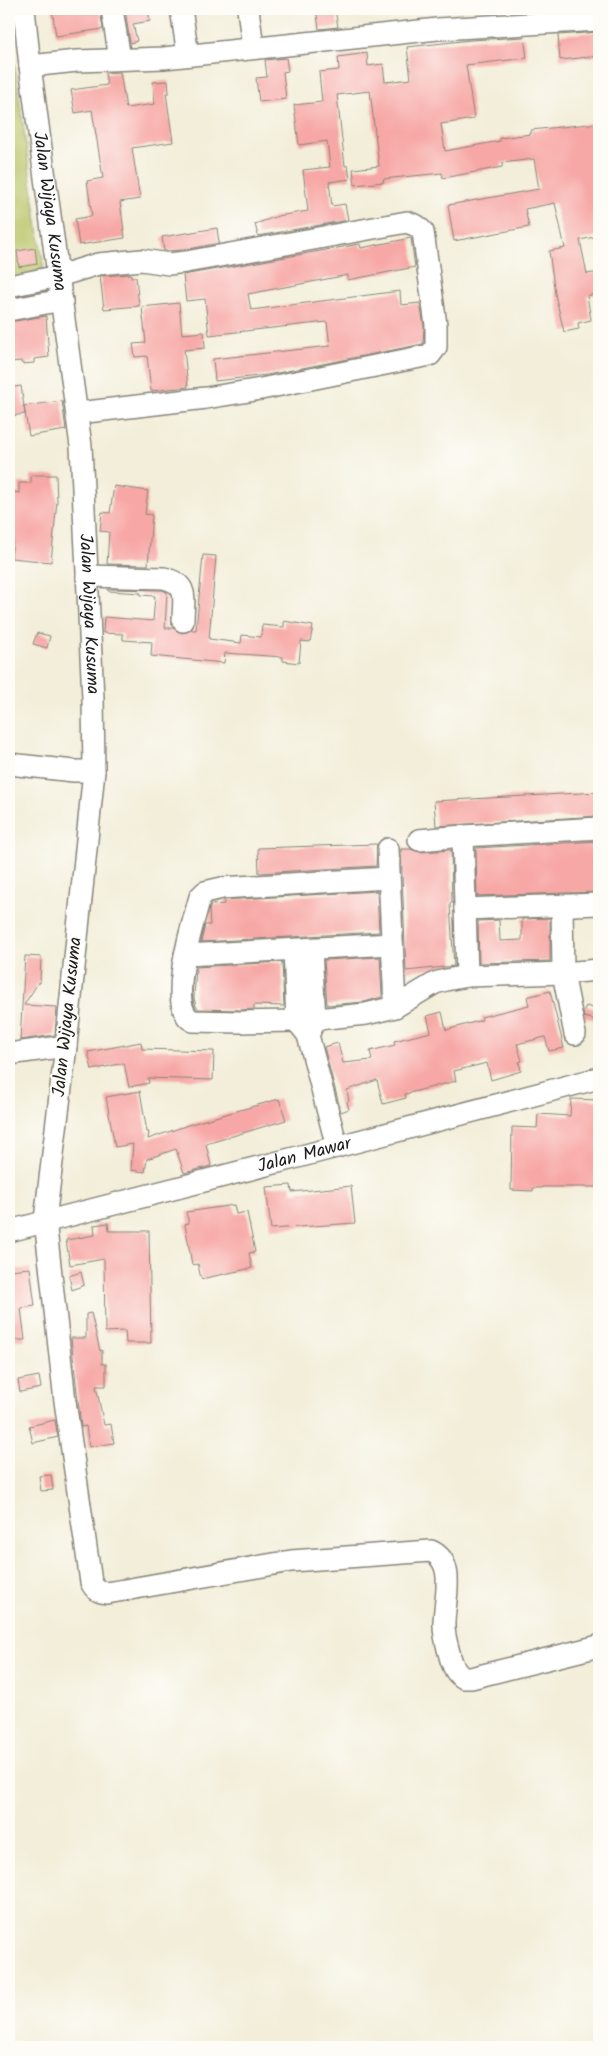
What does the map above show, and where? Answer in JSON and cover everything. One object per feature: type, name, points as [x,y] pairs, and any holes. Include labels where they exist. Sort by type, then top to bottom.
[{"type":"street","name":"Jalan Wijaya Kusuma","points":[[24,9],[30,66],[82,446],[94,771],[66,1046],[45,1220],[65,1401],[91,1582],[94,1589],[107,1593],[291,1561],[431,1550],[439,1554],[443,1560],[447,1579],[445,1638],[456,1672],[464,1678],[471,1678],[599,1646]]},
{"type":"street","points":[[112,9],[120,60]]},
{"type":"street","points":[[181,9],[188,55]]},
{"type":"street","points":[[248,9],[253,48]]},
{"type":"street","points":[[30,66],[188,55],[438,29],[599,20]]},
{"type":"street","points":[[9,286],[59,276],[98,264],[142,260],[156,264],[177,263],[407,222],[417,226],[423,232],[426,239],[436,326],[436,347],[430,355],[261,389],[206,398],[78,413]]},
{"type":"street","points":[[9,310],[62,300]]},
{"type":"street","points":[[87,576],[164,578],[176,581],[181,585],[183,592],[183,621]]},
{"type":"street","points":[[9,764],[74,771],[94,771]]},
{"type":"street","points":[[419,840],[599,828]]},
{"type":"street","points":[[463,836],[467,976]]},
{"type":"street","points":[[388,848],[395,1007]]},
{"type":"street","points":[[388,878],[222,888],[205,892],[200,897],[185,955],[181,998],[183,1012],[187,1018],[193,1020],[307,1025],[395,1007],[435,983],[467,976],[599,970]]},
{"type":"street","points":[[465,909],[599,904]]},
{"type":"street","points":[[562,905],[564,973],[575,1034]]},
{"type":"street","points":[[185,955],[392,944]]},
{"type":"street","points":[[302,950],[307,1025],[337,1147]]},
{"type":"street","points":[[9,1054],[66,1046]]},
{"type":"street","name":"Jalan Mawar","points":[[9,1230],[599,1078]]},
{"type":"green space","points":[[9,26],[44,270],[9,277]]},
{"type":"building","points":[[52,9],[80,9],[80,11],[100,9],[103,29],[56,36]]},
{"type":"building","points":[[125,9],[148,9],[150,21],[133,24],[137,41],[130,43]]},
{"type":"building","points":[[316,9],[335,9],[338,27],[319,29]]},
{"type":"building","points":[[599,32],[599,56],[560,60],[558,35]]},
{"type":"building","points":[[524,37],[527,58],[466,65],[474,119],[441,124],[445,151],[500,141],[500,138],[531,134],[531,130],[599,123],[599,236],[580,240],[587,274],[599,272],[599,293],[587,296],[591,320],[578,323],[579,329],[564,332],[555,294],[549,251],[565,248],[555,203],[525,209],[529,227],[454,241],[448,205],[539,189],[534,159],[502,163],[502,167],[443,178],[442,173],[383,179],[384,182],[355,185],[353,169],[379,166],[370,91],[337,95],[345,166],[348,166],[350,179],[329,182],[332,206],[345,204],[348,220],[258,236],[255,224],[278,216],[308,211],[303,170],[330,167],[327,141],[299,145],[294,105],[322,102],[319,72],[339,70],[338,57],[367,53],[368,66],[383,64],[385,82],[411,79],[407,47],[471,40]]},
{"type":"building","points":[[286,58],[288,71],[283,72],[286,99],[259,102],[256,78],[267,77],[265,60]]},
{"type":"building","points":[[120,72],[126,108],[155,104],[153,82],[168,81],[169,93],[166,93],[173,142],[132,148],[140,199],[120,202],[125,238],[79,245],[75,219],[92,216],[87,181],[103,178],[92,110],[75,113],[71,90],[107,85],[105,73]]},
{"type":"building","points":[[217,228],[219,243],[184,250],[164,251],[162,237]]},
{"type":"building","points":[[411,238],[415,267],[348,280],[348,275],[248,294],[251,310],[400,291],[401,305],[420,303],[424,326],[423,344],[267,375],[215,381],[213,359],[330,346],[327,322],[209,335],[205,299],[186,301],[183,275],[360,244],[361,248]]},
{"type":"building","points":[[35,248],[37,264],[19,267],[17,251]]},
{"type":"building","points":[[131,274],[131,277],[136,277],[139,306],[104,309],[100,276]]},
{"type":"building","points":[[179,303],[182,334],[204,332],[205,348],[184,350],[188,387],[151,391],[147,356],[135,357],[133,344],[146,343],[142,307]]},
{"type":"building","points":[[46,316],[49,357],[34,359],[34,363],[9,362],[9,322]]},
{"type":"building","points":[[21,386],[25,414],[11,416],[9,388]]},
{"type":"building","points":[[62,401],[66,430],[29,436],[24,406]]},
{"type":"building","points":[[31,475],[56,475],[57,501],[51,562],[11,558],[15,521],[11,520],[13,492],[19,493],[19,483],[31,483]]},
{"type":"building","points":[[114,486],[148,491],[145,514],[152,515],[148,565],[107,564],[109,532],[100,531],[102,512],[110,513]]},
{"type":"building","points":[[203,555],[216,556],[209,639],[241,643],[242,635],[261,637],[262,625],[284,627],[284,621],[313,626],[310,642],[301,641],[299,663],[283,661],[283,657],[225,653],[224,663],[151,656],[152,642],[123,640],[123,634],[103,633],[104,617],[153,621],[155,596],[140,595],[141,593],[108,591],[108,589],[162,590],[167,592],[165,628],[173,628],[182,633],[196,630]]},
{"type":"building","points":[[37,633],[50,636],[47,648],[33,644]]},
{"type":"building","points":[[599,792],[599,816],[436,826],[434,801]]},
{"type":"building","points":[[599,841],[599,862],[594,863],[596,892],[477,896],[476,848]]},
{"type":"building","points":[[377,844],[376,866],[259,873],[258,848]]},
{"type":"building","points":[[401,849],[420,852],[451,850],[452,903],[450,905],[454,966],[406,971]]},
{"type":"building","points":[[377,891],[379,932],[201,942],[205,925],[210,925],[209,910],[211,905],[224,904],[224,900]]},
{"type":"building","points":[[550,918],[550,961],[479,963],[478,921],[499,920],[500,941],[522,940],[522,919]]},
{"type":"building","points":[[25,956],[41,957],[40,983],[38,983],[24,1005],[57,1007],[55,1035],[20,1040]]},
{"type":"building","points":[[380,957],[382,997],[364,1002],[327,1005],[324,960]]},
{"type":"building","points":[[282,962],[284,1006],[254,1005],[254,1009],[240,1010],[198,1009],[196,1006],[194,998],[196,967]]},
{"type":"building","points":[[550,991],[564,1048],[549,1051],[545,1037],[517,1044],[522,1061],[519,1062],[521,1071],[491,1080],[487,1063],[454,1071],[456,1081],[405,1094],[406,1098],[383,1104],[377,1080],[347,1090],[349,1109],[341,1112],[324,1047],[338,1043],[343,1063],[372,1060],[370,1051],[395,1045],[394,1041],[431,1032],[427,1016],[442,1012],[446,1030],[482,1020],[481,1017],[529,1005],[527,997]]},
{"type":"building","points":[[586,1006],[599,1010],[599,1021],[584,1017],[583,1012]]},
{"type":"building","points":[[141,1042],[142,1049],[214,1051],[213,1080],[148,1078],[149,1083],[129,1087],[124,1063],[92,1070],[88,1052]]},
{"type":"building","points":[[140,1091],[147,1132],[149,1132],[148,1139],[191,1124],[279,1099],[286,1120],[206,1144],[211,1166],[184,1173],[176,1149],[147,1159],[145,1172],[131,1170],[133,1144],[115,1147],[106,1097]]},
{"type":"building","points":[[571,1099],[599,1100],[598,1187],[542,1187],[533,1188],[533,1191],[511,1190],[512,1127],[537,1128],[538,1114],[570,1116]]},
{"type":"building","points":[[291,1185],[292,1192],[351,1186],[355,1223],[271,1229],[266,1187]]},
{"type":"building","points":[[234,1205],[236,1214],[247,1212],[255,1252],[249,1253],[252,1268],[201,1279],[198,1264],[192,1265],[185,1224],[189,1223],[186,1212]]},
{"type":"building","points":[[108,1223],[109,1231],[149,1231],[151,1343],[126,1343],[125,1331],[105,1332],[104,1259],[70,1265],[66,1240],[95,1235],[94,1225]]},
{"type":"building","points":[[30,1268],[35,1306],[21,1308],[25,1340],[13,1340],[13,1329],[10,1329],[9,1315],[9,1270]]},
{"type":"building","points":[[81,1272],[84,1285],[72,1290],[69,1276]]},
{"type":"building","points":[[91,1313],[100,1351],[102,1350],[102,1364],[106,1364],[106,1386],[96,1386],[104,1425],[111,1424],[114,1443],[89,1447],[86,1426],[81,1427],[71,1338],[86,1338],[86,1314]]},
{"type":"building","points":[[39,1376],[41,1388],[20,1392],[18,1380]]},
{"type":"building","points":[[55,1420],[58,1437],[33,1443],[29,1426]]},
{"type":"building","points":[[51,1475],[53,1490],[41,1491],[39,1476]]}]
